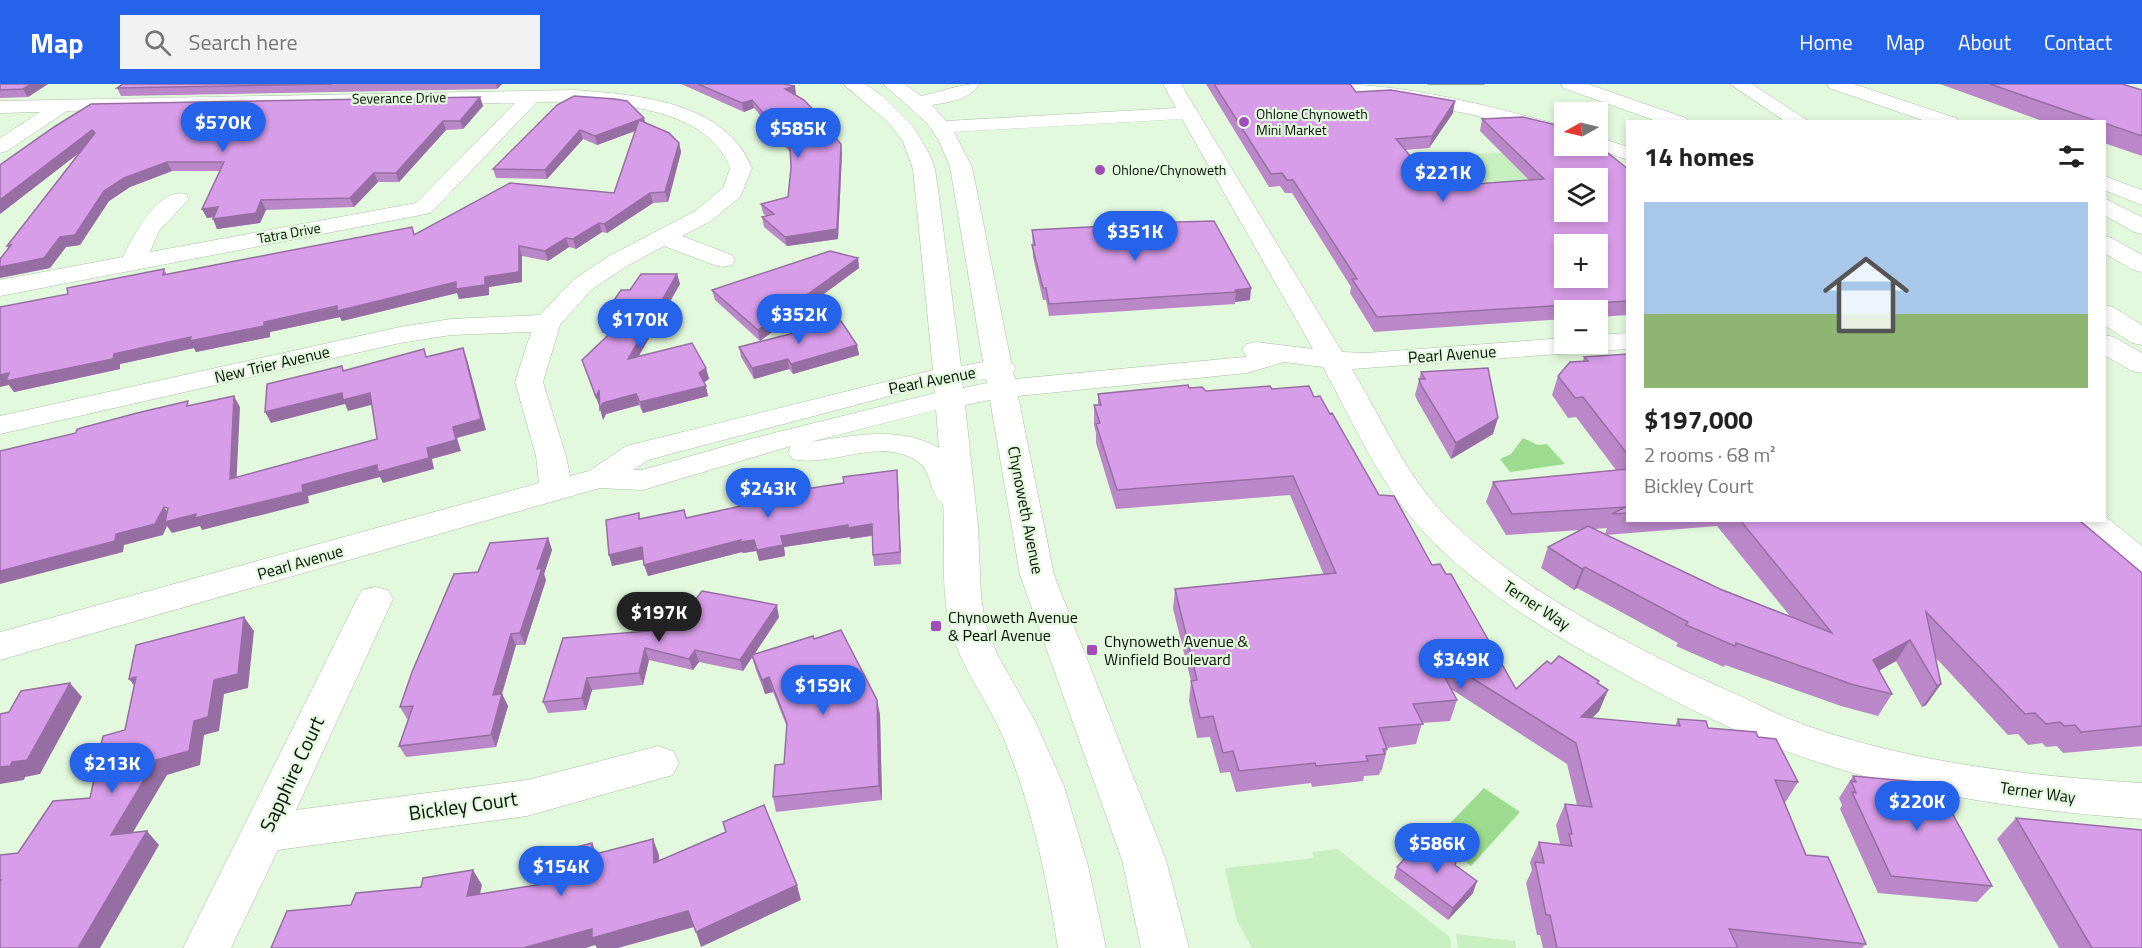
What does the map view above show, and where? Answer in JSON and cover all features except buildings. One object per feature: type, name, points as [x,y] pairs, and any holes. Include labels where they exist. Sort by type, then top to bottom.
[{"type":"main road","points":[[852,84],[894,115],[911,136],[920,152],[927,188],[948,388],[967,622],[986,673],[1021,732],[1046,795],[1073,894],[1082,948]]},
{"type":"main road","name":"Chynoweth Avenue","points":[[892,84],[918,102],[941,127],[955,150],[961,167],[1037,575],[1144,860],[1165,948]]},
{"type":"main road","points":[[918,102],[949,96],[968,89],[970,84]]},
{"type":"main road","name":"Terner Way","points":[[1172,84],[1334,360],[1393,468],[1415,500],[1476,564],[1547,613],[1605,648],[1683,688],[1808,741],[1903,768],[1983,785],[2084,798],[2142,801]]},
{"type":"main road","points":[[1339,84],[1471,108],[1554,129]]},
{"type":"main road","points":[[1570,84],[1674,120]]},
{"type":"main road","points":[[1739,84],[1797,120]]},
{"type":"main road","points":[[1824,84],[1887,120]]},
{"type":"main road","points":[[1836,84],[1943,120]]},
{"type":"main road","points":[[1890,84],[1954,120]]},
{"type":"main road","name":"Severance Drive","points":[[0,107],[534,96],[612,99],[661,108],[704,124],[730,145],[741,168],[733,191],[703,216],[618,261],[582,285],[547,324],[529,382],[551,456],[556,489]]},
{"type":"main road","name":"Tatra Drive","points":[[0,288],[423,208],[534,96]]},
{"type":"main road","points":[[0,147],[64,105]]},
{"type":"main road","points":[[941,127],[1189,113]]},
{"type":"main road","points":[[1608,147],[1626,153]]},
{"type":"main road","points":[[2106,183],[2142,198]]},
{"type":"main road","points":[[133,262],[149,228],[178,199]]},
{"type":"main road","points":[[2106,205],[2142,227]]},
{"type":"main road","points":[[662,237],[723,260]]},
{"type":"main road","points":[[2106,244],[2142,265]]},
{"type":"main road","points":[[2106,314],[2142,337]]},
{"type":"main road","name":"New Trier Avenue","points":[[0,425],[400,335],[451,327],[547,324]]},
{"type":"main road","name":"Pearl Avenue","points":[[0,646],[556,489],[600,478],[643,480],[761,445],[919,405],[948,388],[1000,378],[1246,365],[1277,355],[1367,361],[1626,341]]},
{"type":"main road","points":[[2106,344],[2142,365]]},
{"type":"main road","name":"Pearl Avenue","points":[[600,478],[637,453],[915,381],[948,388]]},
{"type":"main road","points":[[761,445],[792,453],[908,444],[928,453],[942,470],[960,515]]},
{"type":"main road","points":[[2092,522],[2142,564]]},
{"type":"main road","name":"Sapphire Court","points":[[207,948],[375,600]]},
{"type":"main road","name":"Bickley Court","points":[[264,832],[527,798],[658,763]]},
{"type":"shaded area","points":[[1509,152],[1543,185],[1437,191],[1408,158]]},
{"type":"shaded area","points":[[1523,438],[1538,445],[1547,444],[1565,464],[1510,472],[1500,459],[1511,454]]},
{"type":"shaded area","points":[[1484,788],[1520,812],[1471,866],[1435,839]]},
{"type":"shaded area","points":[[1337,849],[1450,937],[1451,948],[1252,948],[1237,921],[1225,868],[1314,858],[1312,852]]},
{"type":"shaded area","points":[[1456,934],[1515,941],[1516,948],[1458,948]]},
{"type":"tram line","points":[[1428,84],[1484,84]]},
{"type":"place","name":"Ohlone Chynoweth Mini Market","points":[[1244,122]]},
{"type":"place","name":"Ohlone/Chynoweth","points":[[1100,170]]},
{"type":"place","name":"Chynoweth Avenue & Pearl Avenue","points":[[936,626]]},
{"type":"place","name":"Chynoweth Avenue & Winfield Boulevard","points":[[1092,650]]}]
